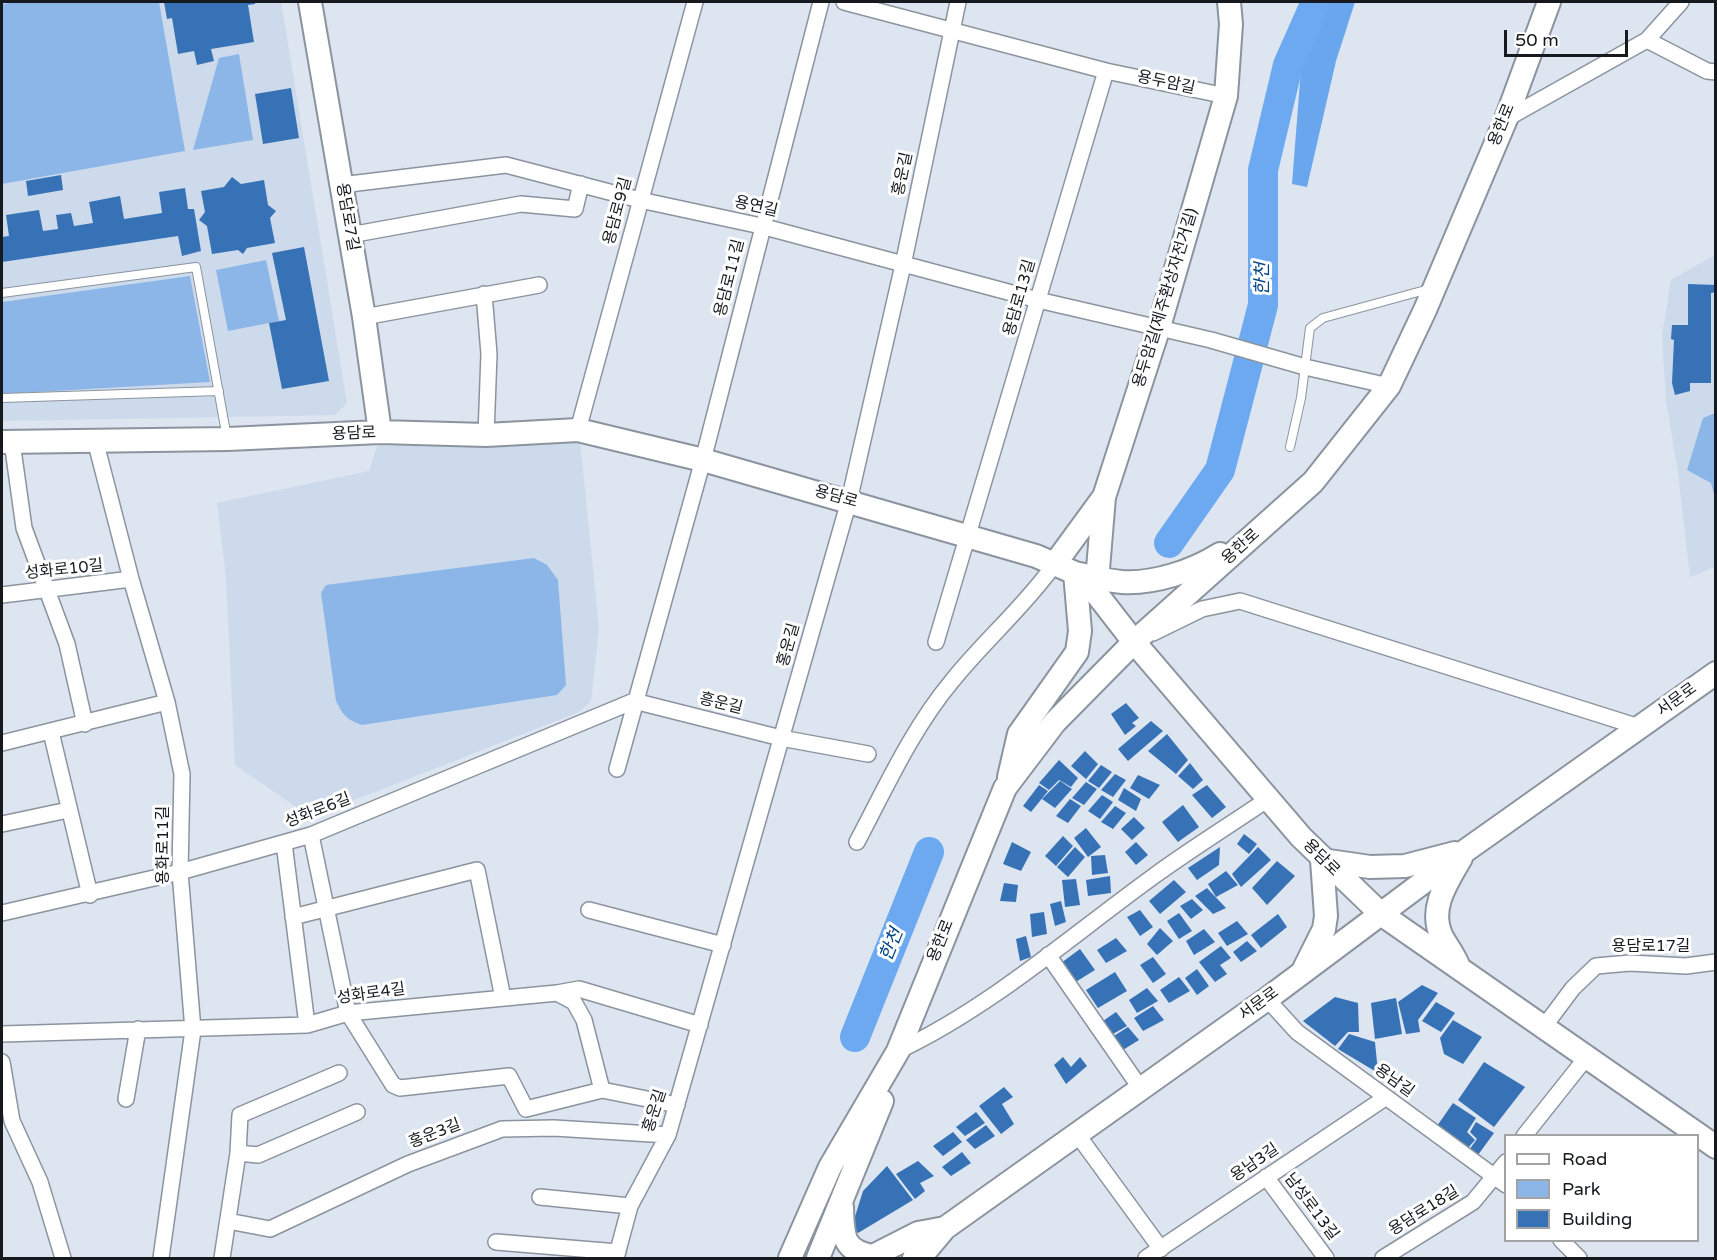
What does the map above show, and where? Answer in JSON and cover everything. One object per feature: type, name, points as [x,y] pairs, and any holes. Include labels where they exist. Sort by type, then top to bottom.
[{"type":"main road","name":"용담로7길","points":[[310,2],[364,317],[380,432]]},
{"type":"main road","name":"용두암길(제주환상자전거길)","points":[[1006,787],[1019,734],[1077,652],[1104,497],[1159,327],[1226,96],[1231,24],[1229,2]]},
{"type":"main road","name":"용한로","points":[[818,1258],[878,1116],[895,1057],[1006,787],[1055,722],[1134,642],[1314,482],[1389,386],[1435,287],[1506,119],[1549,2]]},
{"type":"main road","name":"용담로","points":[[7,442],[228,439],[380,432],[486,435],[578,430],[703,460],[849,501],[1017,550],[1054,564],[1090,581],[1134,642],[1268,799],[1322,860],[1381,914],[1697,1134]]},
{"type":"main road","points":[[1054,564],[1104,497]]},
{"type":"main road","points":[[1090,581],[1123,582],[1179,573],[1209,561],[1260,530]]},
{"type":"main road","name":"서문로","points":[[871,1257],[918,1233],[945,1228],[1267,999],[1465,851],[1716,673]]},
{"type":"main road","points":[[1301,973],[1325,923],[1326,903],[1322,860],[1370,867],[1405,866],[1465,851]]},
{"type":"main road","points":[[1462,972],[1442,936],[1438,908],[1441,894],[1465,851]]},
{"type":"main road","name":"용한로","points":[[790,1258],[830,1167],[895,1057]]},
{"type":"main road","points":[[840,1204],[833,1213],[828,1214],[827,1209],[851,1134]]},
{"type":"main road","name":"용담로","points":[[1699,1135],[1716,1147]]},
{"type":"main road","points":[[840,1204],[846,1241],[854,1251],[871,1257]]},
{"type":"main road","points":[[914,1258],[924,1253],[945,1228]]},
{"type":"street","name":"용담로9길","points":[[578,430],[695,2]]},
{"type":"street","name":"용담로11길","points":[[703,460],[761,226],[821,2]]},
{"type":"street","points":[[844,2],[951,28],[1106,71]]},
{"type":"street","name":"홍운길","points":[[617,1256],[630,1206],[668,1135],[849,501],[903,265],[958,2]]},
{"type":"street","points":[[1506,119],[1647,40],[1681,2]]},
{"type":"street","points":[[1647,40],[1707,71],[1716,72]]},
{"type":"street","name":"용두암길","points":[[1106,71],[1226,96]]},
{"type":"street","name":"용담로13길","points":[[969,536],[1106,71]]},
{"type":"street","name":"용연길","points":[[341,185],[506,165],[640,200],[761,226],[1038,300],[1159,327],[1305,367],[1389,386]]},
{"type":"street","points":[[350,235],[521,204],[575,209],[581,184]]},
{"type":"street","points":[[364,317],[540,285]]},
{"type":"street","points":[[484,294],[489,354],[486,435]]},
{"type":"street","name":"용화로11길","points":[[95,440],[130,579],[167,702],[182,774],[180,872],[193,1030],[161,1258]]},
{"type":"street","points":[[7,442],[24,528],[68,644],[85,724]]},
{"type":"street","points":[[617,769],[634,701],[703,460]]},
{"type":"street","points":[[936,642],[969,536]]},
{"type":"street","points":[[857,842],[923,719],[953,680],[1039,586],[1054,564]]},
{"type":"street","name":"성화로10길","points":[[2,595],[130,579]]},
{"type":"street","points":[[1134,642],[1202,609],[1240,601],[1639,728]]},
{"type":"street","name":"흥운길","points":[[634,701],[781,738],[868,754]]},
{"type":"street","name":"성화로6길","points":[[2,913],[90,895],[311,835],[634,701]]},
{"type":"street","points":[[2,743],[167,702]]},
{"type":"street","points":[[51,732],[90,895]]},
{"type":"street","points":[[895,1057],[1048,955],[1154,876],[1268,799]]},
{"type":"street","points":[[2,824],[68,810]]},
{"type":"street","points":[[311,835],[348,1013],[393,1085],[400,1088],[509,1076],[526,1109],[602,1090],[677,1105]]},
{"type":"street","points":[[284,843],[307,1025]]},
{"type":"street","points":[[293,917],[477,870],[503,998]]},
{"type":"street","points":[[590,910],[723,945]]},
{"type":"street","points":[[1048,955],[1141,1089]]},
{"type":"street","name":"용담로17길","points":[[1543,1028],[1573,988],[1596,966],[1630,963],[1686,966],[1716,962]]},
{"type":"street","name":"성화로4길","points":[[2,1034],[307,1025],[348,1013],[579,989],[700,1025]]},
{"type":"street","points":[[557,993],[574,1002],[584,1020],[602,1090]]},
{"type":"street","name":"용남길","points":[[1267,999],[1297,1032],[1501,1180]]},
{"type":"street","points":[[126,1099],[138,1029]]},
{"type":"street","points":[[1526,1134],[1586,1058]]},
{"type":"street","points":[[2,1062],[12,1121],[40,1182],[63,1258]]},
{"type":"street","points":[[222,1258],[238,1153],[240,1115],[339,1073]]},
{"type":"street","name":"용남3길","points":[[1146,1258],[1385,1098]]},
{"type":"street","points":[[238,1153],[258,1155],[357,1112]]},
{"type":"street","name":"홍운3길","points":[[228,1221],[270,1229],[408,1164],[502,1129],[554,1128],[668,1135]]},
{"type":"street","points":[[1077,1134],[1161,1249]]},
{"type":"street","name":"남성로13길","points":[[1266,1177],[1326,1258]]},
{"type":"street","name":"용담로18길","points":[[1383,1258],[1473,1202],[1501,1180]]},
{"type":"street","points":[[540,1197],[630,1206]]},
{"type":"street","points":[[496,1242],[617,1256]]},
{"type":"street","points":[[1563,1242],[1579,1258]]},
{"type":"lane","points":[[2,292],[196,267],[228,439]]},
{"type":"lane","points":[[1290,447],[1310,328],[1323,318],[1435,287]]},
{"type":"lane","points":[[2,398],[219,391]]},
{"type":"shaded area","points":[[2,2],[281,2],[347,403],[335,415],[2,421]]},
{"type":"shaded area","points":[[1330,2],[1355,2],[1336,61],[1307,187],[1292,184],[1302,56]]},
{"type":"shaded area","points":[[1715,255],[1715,567],[1690,577],[1678,472],[1666,400],[1662,336],[1671,280]]},
{"type":"shaded area","points":[[580,441],[599,628],[591,701],[579,712],[311,817],[235,765],[226,577],[217,503],[369,471],[377,446]]},
{"type":"green space","points":[[15,2],[159,2],[185,151],[2,184],[2,4]]},
{"type":"green space","points":[[239,54],[253,140],[193,150],[219,58]]},
{"type":"green space","points":[[266,260],[279,321],[228,331],[216,270]]},
{"type":"green space","points":[[190,276],[210,382],[2,394],[2,302]]},
{"type":"green space","points":[[1715,413],[1715,498],[1711,483],[1687,470],[1703,418]]},
{"type":"green space","points":[[534,558],[547,565],[558,580],[566,685],[557,695],[362,725],[349,719],[343,713],[336,701],[321,593],[326,585]]},
{"type":"building","points":[[164,2],[255,2],[255,4],[248,5],[254,42],[211,49],[214,61],[197,65],[194,51],[178,54],[172,18],[167,19]]},
{"type":"building","points":[[291,88],[299,138],[263,144],[255,94]]},
{"type":"building","points":[[61,175],[63,190],[28,196],[26,181]]},
{"type":"building","points":[[232,177],[241,184],[264,180],[268,205],[276,211],[270,218],[275,243],[247,248],[243,254],[238,250],[212,254],[207,226],[199,220],[205,212],[201,191],[224,187]]},
{"type":"building","points":[[185,188],[188,209],[194,209],[201,251],[182,256],[178,236],[2,262],[2,237],[9,236],[6,215],[39,210],[43,231],[58,229],[56,215],[71,213],[74,226],[93,223],[89,202],[120,196],[124,219],[162,213],[159,192]]},
{"type":"building","points":[[304,247],[329,381],[282,389],[269,323],[286,320],[272,253]]},
{"type":"building","points":[[1688,284],[1716,285],[1716,292],[1711,293],[1711,383],[1690,383],[1690,391],[1675,395],[1672,383],[1674,340],[1671,339],[1672,325],[1688,325]]},
{"type":"building","points":[[1126,703],[1139,718],[1132,723],[1136,726],[1125,735],[1111,714]]},
{"type":"building","points":[[1151,721],[1163,731],[1128,761],[1118,749]]},
{"type":"building","points":[[1167,734],[1188,760],[1176,774],[1148,751]]},
{"type":"building","points":[[1085,751],[1098,764],[1086,779],[1071,766]]},
{"type":"building","points":[[1059,760],[1078,778],[1071,787],[1059,780],[1049,790],[1039,783]]},
{"type":"building","points":[[1190,763],[1203,780],[1193,789],[1178,776]]},
{"type":"building","points":[[1101,765],[1112,772],[1099,788],[1088,781]]},
{"type":"building","points":[[1115,774],[1126,780],[1113,797],[1101,790]]},
{"type":"building","points":[[1138,775],[1160,785],[1149,799],[1130,788]]},
{"type":"building","points":[[1060,781],[1072,789],[1055,808],[1042,799]]},
{"type":"building","points":[[1086,782],[1097,789],[1084,805],[1072,798]]},
{"type":"building","points":[[1039,785],[1048,791],[1031,812],[1023,806]]},
{"type":"building","points":[[1207,785],[1226,807],[1212,818],[1192,795]]},
{"type":"building","points":[[1124,788],[1141,799],[1136,811],[1118,800]]},
{"type":"building","points":[[1102,795],[1113,802],[1100,819],[1088,811]]},
{"type":"building","points":[[1070,799],[1081,806],[1068,823],[1056,816]]},
{"type":"building","points":[[1183,805],[1199,827],[1178,842],[1162,822]]},
{"type":"building","points":[[1115,806],[1126,813],[1113,829],[1101,822]]},
{"type":"building","points":[[1134,817],[1145,828],[1132,840],[1121,829]]},
{"type":"building","points":[[1086,828],[1101,847],[1088,857],[1074,838]]},
{"type":"building","points":[[1244,834],[1257,844],[1249,854],[1237,844]]},
{"type":"building","points":[[1063,836],[1073,846],[1056,866],[1045,856]]},
{"type":"building","points":[[1012,842],[1031,852],[1021,871],[1003,864]]},
{"type":"building","points":[[1136,842],[1148,855],[1136,865],[1125,852]]},
{"type":"building","points":[[1075,847],[1085,857],[1068,877],[1057,867]]},
{"type":"building","points":[[1220,847],[1219,865],[1197,880],[1188,868]]},
{"type":"building","points":[[1258,847],[1271,860],[1241,887],[1232,874]]},
{"type":"building","points":[[1105,855],[1108,873],[1092,875],[1091,856]]},
{"type":"building","points":[[1277,861],[1295,876],[1267,905],[1252,888]]},
{"type":"building","points":[[1226,871],[1238,885],[1216,897],[1208,884]]},
{"type":"building","points":[[1110,876],[1111,893],[1088,896],[1086,880]]},
{"type":"building","points":[[1076,879],[1080,905],[1065,907],[1062,880]]},
{"type":"building","points":[[1174,880],[1186,892],[1160,914],[1149,901]]},
{"type":"building","points":[[1004,883],[1018,885],[1016,902],[1000,901]]},
{"type":"building","points":[[1207,888],[1226,908],[1213,914],[1195,896]]},
{"type":"building","points":[[1192,899],[1203,910],[1191,919],[1180,906]]},
{"type":"building","points":[[1061,901],[1066,922],[1055,926],[1050,904]]},
{"type":"building","points":[[1140,910],[1153,927],[1140,936],[1127,917]]},
{"type":"building","points":[[1044,912],[1047,934],[1032,937],[1030,914]]},
{"type":"building","points":[[1179,913],[1192,931],[1179,939],[1167,921]]},
{"type":"building","points":[[1278,914],[1287,927],[1261,948],[1251,935]]},
{"type":"building","points":[[1237,921],[1248,934],[1227,946],[1218,933]]},
{"type":"building","points":[[1160,928],[1173,941],[1157,955],[1147,944]]},
{"type":"building","points":[[1204,929],[1215,942],[1194,955],[1186,941]]},
{"type":"building","points":[[1026,936],[1031,957],[1020,961],[1016,939]]},
{"type":"building","points":[[1116,938],[1127,951],[1106,963],[1097,950]]},
{"type":"building","points":[[1247,941],[1257,951],[1241,962],[1233,952]]},
{"type":"building","points":[[1221,946],[1231,958],[1220,965],[1227,974],[1215,982],[1199,962]]},
{"type":"building","points":[[1080,949],[1095,970],[1074,983],[1061,963]]},
{"type":"building","points":[[1153,957],[1166,974],[1153,983],[1140,965]]},
{"type":"building","points":[[1197,969],[1209,986],[1197,995],[1185,978]]},
{"type":"building","points":[[1115,972],[1127,991],[1098,1008],[1086,990]]},
{"type":"building","points":[[1179,977],[1190,991],[1169,1003],[1160,990]]},
{"type":"building","points":[[1422,985],[1438,993],[1418,1020],[1420,1032],[1406,1034],[1398,1002]]},
{"type":"building","points":[[1147,988],[1158,1001],[1137,1013],[1129,1000]]},
{"type":"building","points":[[1335,997],[1358,1003],[1359,1032],[1348,1032],[1335,1046],[1303,1021]]},
{"type":"building","points":[[1396,998],[1402,1034],[1375,1039],[1371,1003]]},
{"type":"building","points":[[1436,1002],[1455,1013],[1441,1032],[1422,1021]]},
{"type":"building","points":[[1153,1006],[1164,1020],[1143,1031],[1134,1018]]},
{"type":"building","points":[[1116,1012],[1127,1026],[1106,1038],[1097,1025]]},
{"type":"building","points":[[1453,1020],[1482,1037],[1463,1064],[1444,1054],[1440,1038]]},
{"type":"building","points":[[1128,1027],[1139,1040],[1118,1053],[1109,1039]]},
{"type":"building","points":[[1349,1034],[1375,1042],[1378,1073],[1338,1049]]},
{"type":"building","points":[[1063,1057],[1071,1067],[1080,1057],[1087,1066],[1066,1084],[1054,1065]]},
{"type":"building","points":[[1484,1062],[1525,1087],[1494,1127],[1458,1100]]},
{"type":"building","points":[[1004,1087],[1013,1097],[1002,1104],[1014,1124],[1001,1134],[979,1106]]},
{"type":"building","points":[[1453,1103],[1476,1118],[1467,1132],[1475,1140],[1468,1148],[1437,1126]]},
{"type":"building","points":[[976,1112],[985,1123],[965,1136],[956,1127]]},
{"type":"building","points":[[1476,1122],[1494,1133],[1478,1155],[1469,1150],[1477,1139],[1470,1132]]},
{"type":"building","points":[[986,1125],[995,1136],[975,1149],[966,1140]]},
{"type":"building","points":[[953,1132],[962,1142],[943,1156],[933,1146]]},
{"type":"building","points":[[962,1152],[971,1163],[951,1176],[942,1167]]},
{"type":"building","points":[[918,1161],[934,1176],[920,1183],[925,1191],[915,1199],[896,1174]]},
{"type":"building","points":[[887,1166],[913,1200],[858,1233],[852,1226],[863,1191]]},
{"type":"waterway","name":"한천","points":[[1169,543],[1220,470],[1263,305],[1263,170],[1288,65],[1316,2]]},
{"type":"waterway","name":"한천","points":[[855,1037],[929,852]]}]
